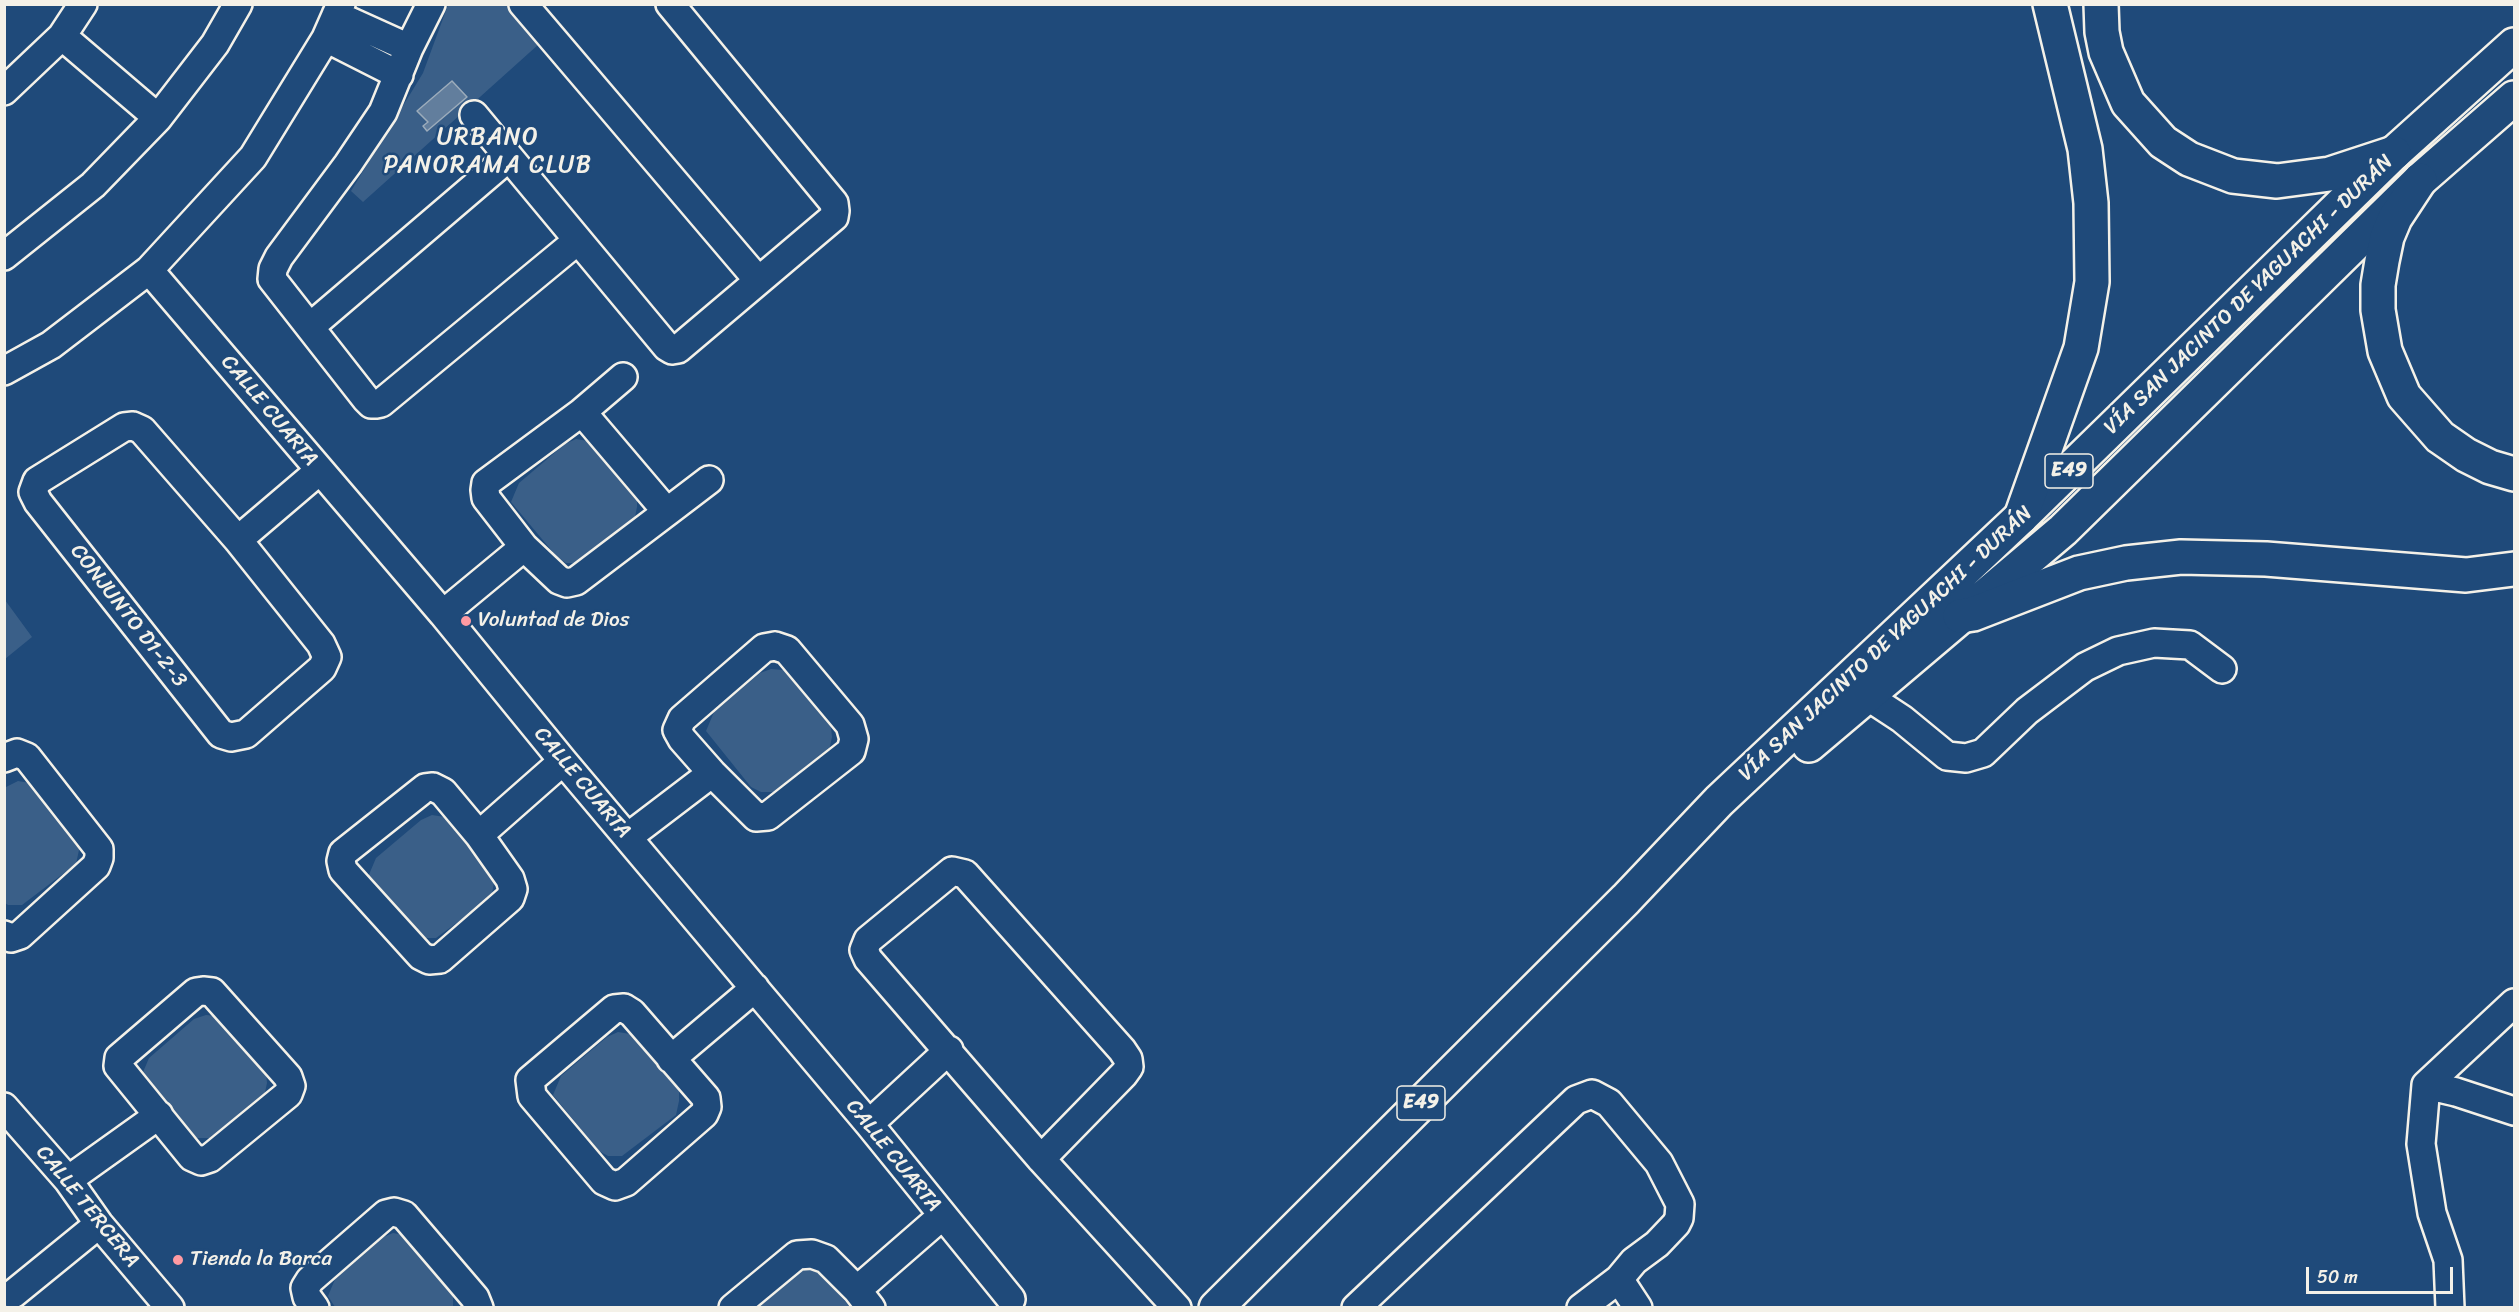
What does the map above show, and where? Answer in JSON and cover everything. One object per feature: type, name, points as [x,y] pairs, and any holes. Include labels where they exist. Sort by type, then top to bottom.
[{"type":"main road","points":[[2021,517],[2081,348],[2092,282],[2092,224],[2085,149],[2050,4]]},
{"type":"main road","points":[[2101,4],[2102,32],[2106,52],[2128,103],[2163,142],[2189,159],[2233,176],[2277,181],[2330,174],[2394,153]]},
{"type":"main road","name":"VÍA SAN JACINTO DE YAGUACHI - DURÁN","points":[[1216,1308],[1626,899],[1719,801],[2021,517],[2394,153],[2514,45]]},
{"type":"main road","name":"VÍA SAN JACINTO DE YAGUACHI - DURÁN","points":[[1626,899],[2063,530],[2420,180],[2514,98]]},
{"type":"main road","points":[[2420,180],[2395,218],[2387,237],[2382,261],[2378,285],[2378,310],[2385,351],[2404,396],[2440,437],[2466,455],[2490,467],[2514,474]]},
{"type":"main road","points":[[1960,616],[1973,614],[2079,573],[2126,563],[2181,557],[2266,559],[2466,575],[2514,569]]},
{"type":"street","points":[[4,90],[62,36],[83,4]]},
{"type":"street","points":[[4,256],[93,185],[158,118],[216,44],[238,4]]},
{"type":"street","points":[[431,4],[409,48],[383,112],[273,269],[272,279],[371,404],[381,403],[577,241]]},
{"type":"street","points":[[523,4],[758,280]]},
{"type":"street","points":[[474,115],[667,347],[672,350],[678,349],[834,217],[834,203],[670,4]]},
{"type":"street","points":[[335,19],[409,48]]},
{"type":"street","points":[[335,19],[399,75]]},
{"type":"street","points":[[4,371],[51,345],[149,270],[253,158],[335,19]]},
{"type":"street","points":[[62,36],[158,118]]},
{"type":"street","points":[[310,327],[509,158]]},
{"type":"street","name":"CALLE CUARTA","points":[[149,270],[443,614],[563,761],[869,1124],[1011,1299]]},
{"type":"street","points":[[623,377],[582,412],[486,483],[486,498],[524,547],[559,580],[567,583],[576,581],[709,480]]},
{"type":"street","points":[[582,412],[667,512]]},
{"type":"street","name":"CONJUNTO D1-2-3","points":[[134,426],[142,430],[238,540],[321,644],[327,657],[322,668],[246,734],[231,737],[221,734],[38,502],[33,492],[37,481],[124,427],[134,426]]},
{"type":"street","points":[[238,540],[319,471]]},
{"type":"street","points":[[443,614],[524,547]]},
{"type":"street","points":[[1867,696],[1947,756],[1966,758],[1983,753],[2028,711],[2085,667],[2118,651],[2154,643],[2190,645],[2222,669]]},
{"type":"street","points":[[775,646],[788,650],[850,725],[854,739],[851,751],[768,816],[756,817],[712,773],[682,739],[677,730],[682,719],[764,648],[775,646]]},
{"type":"street","points":[[4,758],[17,753],[27,757],[99,849],[99,858],[96,866],[20,935],[11,938],[4,935]]},
{"type":"street","points":[[479,835],[563,761]]},
{"type":"street","points":[[628,837],[712,773]]},
{"type":"street","points":[[433,787],[442,792],[479,835],[510,879],[513,889],[510,898],[440,959],[429,960],[421,956],[344,870],[341,861],[344,853],[424,788],[433,787]]},
{"type":"street","points":[[1041,1159],[1124,1074],[1129,1066],[1128,1059],[965,874],[956,870],[947,873],[868,940],[864,950],[868,959],[1041,1159],[1177,1308]]},
{"type":"street","points":[[671,1059],[755,988]]},
{"type":"street","points":[[196,992],[212,992],[288,1077],[291,1086],[288,1094],[210,1158],[201,1161],[192,1157],[159,1115],[121,1071],[118,1066],[119,1058],[196,992]]},
{"type":"street","points":[[2450,1308],[2448,1260],[2432,1213],[2421,1144],[2426,1086],[2514,1003]]},
{"type":"street","points":[[624,1008],[632,1013],[671,1059],[706,1098],[707,1107],[704,1114],[626,1182],[615,1186],[604,1181],[532,1096],[530,1089],[530,1080],[614,1009],[624,1008]]},
{"type":"street","points":[[869,1124],[949,1050]]},
{"type":"street","points":[[2426,1086],[2456,1092],[2514,1111]]},
{"type":"street","points":[[1356,1308],[1576,1100],[1592,1094],[1610,1103],[1659,1163],[1680,1204],[1676,1224],[1657,1244],[1634,1261],[1619,1279],[1581,1308]]},
{"type":"street","name":"CALLE TERCERA","points":[[4,1107],[68,1180],[99,1224],[170,1308]]},
{"type":"street","points":[[68,1180],[159,1115]]},
{"type":"street","points":[[315,1308],[307,1297],[305,1288],[310,1280],[386,1214],[394,1212],[405,1215],[475,1298],[479,1308]]},
{"type":"street","points":[[733,1308],[797,1255],[812,1254],[826,1259],[864,1299],[942,1216]]},
{"type":"street","points":[[14,1295],[99,1224]]},
{"type":"street","points":[[1619,1279],[1638,1308]]},
{"type":"shaded area","points":[[448,5],[508,5],[539,44],[363,202],[351,191],[423,73]]},
{"type":"shaded area","points":[[452,81],[467,97],[427,131],[423,126],[428,122],[417,111]]},
{"type":"shaded area","points":[[576,439],[588,441],[637,498],[637,507],[634,522],[580,563],[566,563],[557,557],[511,502],[519,483],[565,444]]},
{"type":"shaded area","points":[[4,600],[32,637],[5,659]]},
{"type":"shaded area","points":[[771,669],[783,670],[831,727],[832,737],[829,751],[775,792],[761,792],[751,787],[706,731],[714,712],[760,673]]},
{"type":"shaded area","points":[[18,781],[30,783],[79,840],[79,850],[76,864],[22,905],[8,905],[5,903],[4,788]]},
{"type":"shaded area","points":[[432,815],[445,817],[493,873],[494,883],[491,898],[436,938],[422,938],[373,886],[368,877],[376,858],[421,820]]},
{"type":"shaded area","points":[[206,1015],[217,1016],[266,1073],[267,1083],[264,1097],[210,1138],[195,1138],[186,1133],[141,1077],[149,1058],[194,1019]]},
{"type":"shaded area","points":[[618,1032],[630,1034],[679,1091],[679,1101],[676,1115],[622,1156],[608,1156],[599,1151],[553,1095],[561,1076],[607,1037]]},
{"type":"shaded area","points":[[393,1233],[404,1235],[453,1292],[453,1307],[336,1308],[328,1296],[336,1277],[381,1238]]},
{"type":"shaded area","points":[[814,1266],[850,1307],[746,1308],[791,1269]]},
{"type":"place","name":"Voluntad de Dios","points":[[466,621]]},
{"type":"place","name":"Tienda la Barca","points":[[178,1260]]},
{"type":"district","name":"URBANO PANORAMA CLUB","points":[[488,152]]}]
